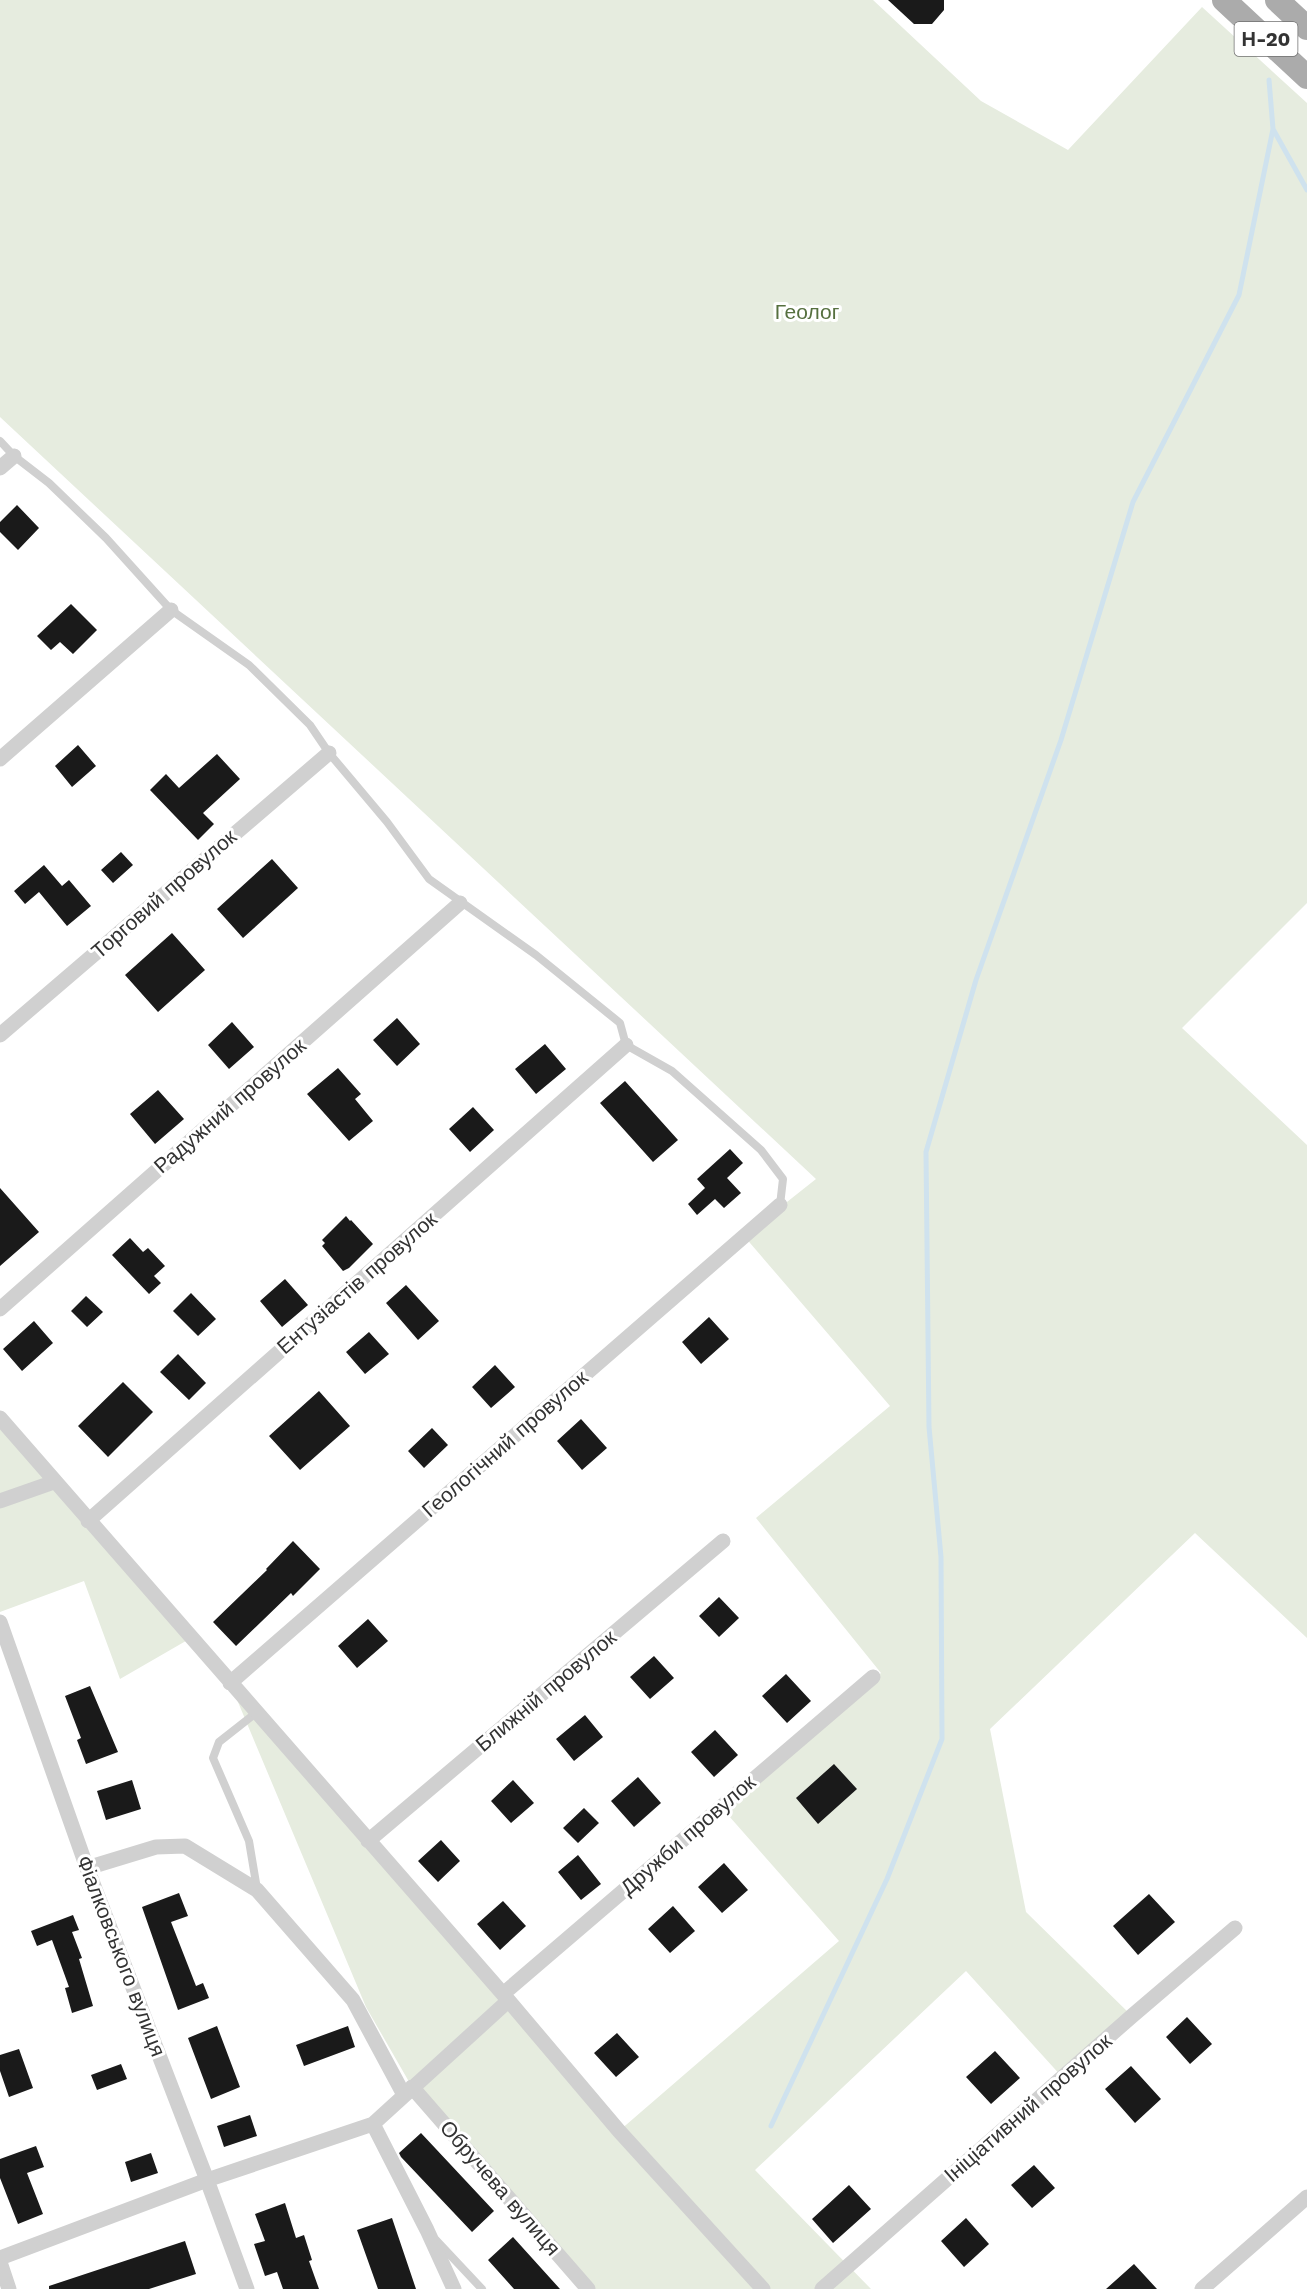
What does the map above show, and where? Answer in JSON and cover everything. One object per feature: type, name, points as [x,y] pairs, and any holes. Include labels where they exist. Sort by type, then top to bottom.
[{"type":"main road","name":"Н-20","points":[[1224,0],[1307,77]]},
{"type":"main road","name":"Н-20","points":[[1277,0],[1307,28]]},
{"type":"street","points":[[0,468],[14,456]]},
{"type":"street","points":[[0,759],[171,610]]},
{"type":"street","name":"Торговий провулок","points":[[0,1035],[329,753]]},
{"type":"street","name":"Радужний провулок","points":[[0,1309],[460,903]]},
{"type":"street","name":"Ентузіастів провулок","points":[[88,1521],[626,1046]]},
{"type":"street","name":"Геологічний провулок","points":[[230,1683],[780,1204]]},
{"type":"street","points":[[0,1418],[619,2131],[763,2289]]},
{"type":"street","points":[[0,1501],[54,1482]]},
{"type":"street","name":"Ближній провулок","points":[[368,1841],[723,1541]]},
{"type":"street","name":"Фіалковського вулиця","points":[[0,1622],[87,1868],[207,2180],[246,2289]]},
{"type":"street","name":"Дружби провулок","points":[[373,2124],[505,1997],[873,1677]]},
{"type":"street","name":"Обручева вулиця","points":[[87,1868],[156,1847],[185,1846],[257,1890],[353,2000],[408,2091],[588,2289]]},
{"type":"street","name":"Ініціативний провулок","points":[[822,2289],[1235,1928]]},
{"type":"street","points":[[9,2289],[0,2260],[207,2180],[373,2124],[454,2289]]},
{"type":"street","points":[[1202,2289],[1307,2197]]},
{"type":"lane","points":[[0,441],[14,456],[49,483],[106,538],[171,610],[249,665],[310,725],[329,753],[387,822],[429,879],[536,955],[620,1023],[626,1046],[672,1071],[761,1150],[783,1179],[780,1204]]},
{"type":"lane","points":[[256,1713],[219,1742],[213,1758],[249,1841],[257,1890]]},
{"type":"lane","points":[[427,2230],[482,2289]]},
{"type":"green space","name":"Геолог","points":[[0,0],[873,0],[981,101],[1068,150],[1202,7],[1307,103],[1307,903],[1182,1028],[1307,1145],[1307,1638],[1195,1533],[990,1729],[1026,1912],[1132,2016],[1063,2078],[966,1971],[755,2170],[871,2289],[588,2289],[412,2087],[366,2007],[230,1683],[619,2131],[839,1941],[721,1807],[881,1673],[756,1518],[890,1406],[744,1236],[816,1179],[0,417]]},
{"type":"green space","points":[[0,1418],[191,1638],[120,1679],[84,1581],[0,1612]]},
{"type":"building","points":[[888,0],[944,0],[944,10],[932,24],[914,24]]},
{"type":"building","points":[[17,505],[39,528],[18,550],[0,532],[0,522]]},
{"type":"building","points":[[71,604],[97,630],[73,654],[60,642],[51,650],[37,636]]},
{"type":"building","points":[[78,745],[96,766],[72,787],[55,766]]},
{"type":"building","points":[[217,754],[240,779],[203,813],[214,824],[198,840],[150,790],[166,774],[179,788]]},
{"type":"building","points":[[121,852],[133,865],[113,883],[101,870]]},
{"type":"building","points":[[272,859],[298,888],[243,938],[217,909]]},
{"type":"building","points":[[44,865],[62,886],[69,880],[91,906],[67,926],[39,892],[25,904],[14,891]]},
{"type":"building","points":[[172,933],[205,970],[158,1012],[125,975]]},
{"type":"building","points":[[397,1018],[420,1044],[397,1066],[373,1040]]},
{"type":"building","points":[[232,1022],[254,1047],[229,1069],[208,1045]]},
{"type":"building","points":[[545,1044],[566,1069],[536,1094],[515,1069]]},
{"type":"building","points":[[338,1068],[361,1094],[355,1099],[373,1121],[349,1141],[307,1094]]},
{"type":"building","points":[[625,1081],[678,1140],[653,1162],[600,1103]]},
{"type":"building","points":[[158,1090],[184,1119],[155,1144],[130,1114]]},
{"type":"building","points":[[473,1107],[494,1130],[470,1152],[449,1129]]},
{"type":"building","points":[[730,1149],[743,1163],[727,1178],[741,1193],[724,1208],[715,1199],[697,1215],[688,1204],[705,1188],[697,1179]]},
{"type":"building","points":[[0,1188],[39,1232],[0,1266]]},
{"type":"building","points":[[346,1216],[373,1244],[343,1271],[322,1246],[325,1243],[322,1240]]},
{"type":"building","points":[[130,1238],[143,1252],[148,1248],[165,1266],[154,1276],[161,1283],[149,1294],[112,1255]]},
{"type":"building","points":[[285,1279],[308,1305],[282,1327],[260,1301]]},
{"type":"building","points":[[406,1285],[439,1321],[418,1340],[386,1303]]},
{"type":"building","points":[[191,1293],[216,1319],[198,1336],[173,1311]]},
{"type":"building","points":[[86,1296],[103,1312],[87,1327],[71,1311]]},
{"type":"building","points":[[709,1317],[729,1339],[701,1364],[682,1342]]},
{"type":"building","points":[[34,1321],[53,1343],[22,1371],[3,1349]]},
{"type":"building","points":[[369,1332],[389,1354],[365,1374],[346,1352]]},
{"type":"building","points":[[178,1354],[206,1383],[189,1400],[160,1372]]},
{"type":"building","points":[[495,1365],[515,1387],[491,1408],[472,1387]]},
{"type":"building","points":[[123,1382],[153,1412],[108,1457],[78,1426]]},
{"type":"building","points":[[319,1391],[350,1426],[300,1470],[269,1436]]},
{"type":"building","points":[[581,1419],[607,1448],[582,1470],[557,1441]]},
{"type":"building","points":[[432,1428],[448,1445],[424,1468],[408,1451]]},
{"type":"building","points":[[293,1541],[320,1569],[293,1596],[291,1593],[236,1646],[213,1622],[267,1570]]},
{"type":"building","points":[[719,1597],[739,1618],[719,1637],[699,1616]]},
{"type":"building","points":[[368,1619],[388,1641],[357,1668],[338,1646]]},
{"type":"building","points":[[654,1656],[674,1678],[650,1699],[630,1677]]},
{"type":"building","points":[[786,1674],[811,1701],[787,1723],[762,1696]]},
{"type":"building","points":[[90,1686],[118,1752],[86,1764],[77,1740],[81,1738],[65,1696]]},
{"type":"building","points":[[585,1715],[603,1737],[574,1761],[556,1739]]},
{"type":"building","points":[[715,1730],[738,1755],[714,1777],[691,1752]]},
{"type":"building","points":[[834,1764],[857,1789],[818,1824],[796,1798]]},
{"type":"building","points":[[638,1777],[661,1803],[634,1827],[611,1801]]},
{"type":"building","points":[[132,1780],[141,1809],[106,1820],[97,1791]]},
{"type":"building","points":[[513,1780],[534,1803],[511,1823],[491,1801]]},
{"type":"building","points":[[584,1808],[599,1823],[578,1843],[563,1828]]},
{"type":"building","points":[[441,1840],[460,1861],[438,1882],[418,1861]]},
{"type":"building","points":[[578,1855],[601,1884],[581,1900],[558,1872]]},
{"type":"building","points":[[724,1863],[748,1890],[722,1913],[698,1887]]},
{"type":"building","points":[[179,1893],[188,1916],[171,1922],[196,1986],[203,1983],[209,1998],[178,2010],[142,1907]]},
{"type":"building","points":[[1149,1894],[1175,1922],[1138,1955],[1113,1926]]},
{"type":"building","points":[[503,1901],[526,1926],[500,1950],[477,1924]]},
{"type":"building","points":[[673,1906],[695,1931],[670,1953],[648,1929]]},
{"type":"building","points":[[73,1915],[79,1930],[72,1932],[82,1958],[79,1959],[93,2006],[72,2013],[65,1988],[69,1987],[52,1940],[37,1946],[31,1931]]},
{"type":"building","points":[[1187,2017],[1212,2044],[1190,2064],[1166,2037]]},
{"type":"building","points":[[217,2026],[240,2087],[211,2099],[188,2038]]},
{"type":"building","points":[[348,2026],[355,2047],[304,2066],[296,2045]]},
{"type":"building","points":[[617,2033],[639,2057],[616,2077],[594,2053]]},
{"type":"building","points":[[19,2049],[33,2088],[9,2097],[0,2071],[0,2055]]},
{"type":"building","points":[[995,2051],[1020,2078],[991,2104],[966,2077]]},
{"type":"building","points":[[121,2064],[127,2079],[97,2090],[91,2075]]},
{"type":"building","points":[[1131,2066],[1161,2099],[1135,2123],[1105,2089]]},
{"type":"building","points":[[250,2115],[257,2136],[224,2147],[217,2126]]},
{"type":"building","points":[[421,2133],[494,2211],[472,2232],[401,2157],[399,2153]]},
{"type":"building","points":[[36,2146],[44,2167],[27,2173],[43,2214],[18,2224],[0,2178],[0,2159]]},
{"type":"building","points":[[151,2153],[158,2173],[131,2182],[125,2162]]},
{"type":"building","points":[[1034,2165],[1055,2188],[1032,2208],[1011,2185]]},
{"type":"building","points":[[849,2185],[871,2209],[833,2243],[812,2219]]},
{"type":"building","points":[[285,2203],[296,2238],[304,2235],[312,2260],[309,2261],[319,2289],[283,2289],[277,2272],[265,2276],[254,2244],[265,2241],[255,2214]]},
{"type":"building","points":[[392,2218],[416,2289],[378,2289],[357,2230]]},
{"type":"building","points":[[966,2218],[989,2244],[964,2267],[941,2241]]},
{"type":"building","points":[[513,2237],[560,2289],[514,2289],[488,2260]]},
{"type":"building","points":[[185,2241],[196,2274],[149,2289],[49,2289],[49,2286]]},
{"type":"building","points":[[1134,2264],[1157,2289],[1106,2289]]},
{"type":"waterway","points":[[771,2126],[887,1879],[942,1739],[941,1557],[929,1427],[926,1152],[976,980],[1061,740],[1133,502],[1239,295],[1273,129],[1269,80]]},
{"type":"waterway","points":[[1273,129],[1307,190]]}]
